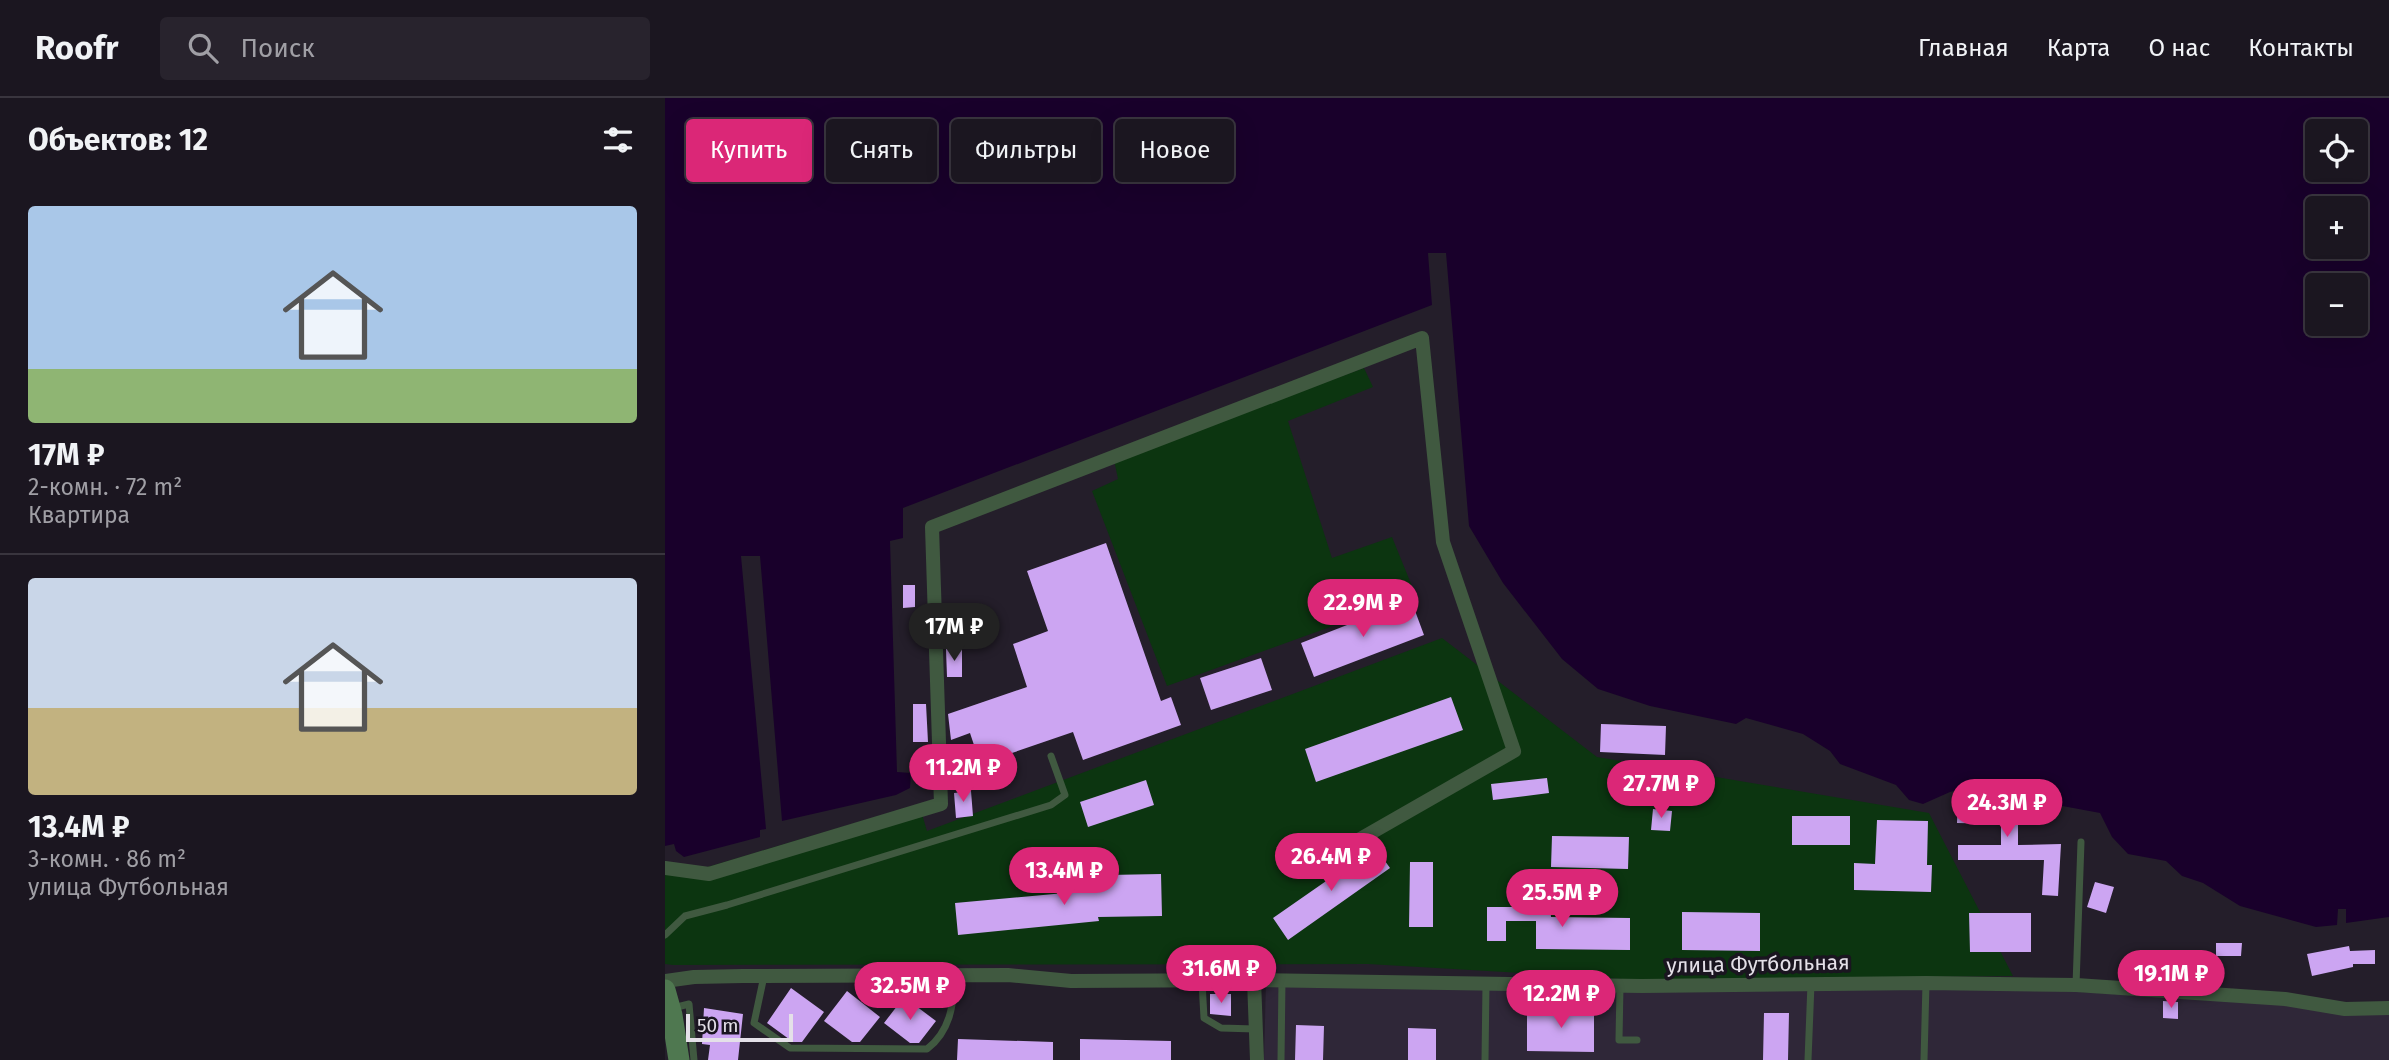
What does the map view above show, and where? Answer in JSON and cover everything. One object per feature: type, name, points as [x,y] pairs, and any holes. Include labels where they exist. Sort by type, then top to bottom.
[{"type":"main road","points":[[668,999],[679,1060]]},
{"type":"street","points":[[665,868],[709,874],[941,804],[932,527],[1422,338],[1443,542],[1514,751],[1320,862]]},
{"type":"street","name":"улица Футбольная","points":[[665,981],[694,977],[1007,975],[1071,981],[1282,980],[1619,986],[1926,983],[2076,985],[2285,999],[2345,1009],[2389,1008]]},
{"type":"street","points":[[1254,980],[1257,1060]]},
{"type":"lane","points":[[665,935],[684,916],[1051,806],[1065,795],[1051,756]]},
{"type":"lane","points":[[2076,985],[2081,842]]},
{"type":"lane","points":[[764,976],[754,1023],[790,1048],[927,1049],[946,1029],[954,999],[956,975]]},
{"type":"lane","points":[[1281,1060],[1282,980]]},
{"type":"lane","points":[[1202,982],[1204,1017],[1221,1028],[1256,1029]]},
{"type":"lane","points":[[1924,1060],[1926,983]]},
{"type":"lane","points":[[1485,1060],[1486,984]]},
{"type":"lane","points":[[1808,1060],[1811,984]]},
{"type":"lane","points":[[1619,986],[1619,1040],[1637,1040]]},
{"type":"lane","points":[[668,999],[689,1004],[694,1060]]},
{"type":"shaded area","points":[[665,98],[2389,98],[2389,917],[2346,923],[2346,909],[2338,909],[2337,925],[2316,927],[2240,906],[2203,883],[2182,876],[2166,861],[2128,854],[2112,837],[2100,813],[2057,805],[2033,810],[2005,786],[1978,784],[1923,804],[1909,800],[1896,785],[1840,764],[1830,751],[1803,734],[1746,718],[1736,724],[1650,706],[1598,689],[1562,659],[1503,583],[1469,526],[1446,253],[1428,253],[1432,305],[903,508],[903,538],[890,541],[897,772],[911,773],[910,788],[896,795],[782,821],[760,556],[741,556],[766,829],[760,830],[760,837],[684,857],[676,851],[674,844],[665,846]]},
{"type":"shaded area","points":[[1266,980],[1926,983],[2389,1010],[2389,1060],[1264,1060]]},
{"type":"green space","points":[[1364,368],[1373,387],[1288,421],[1332,558],[1392,537],[1416,596],[1167,686],[1092,491],[1118,479],[1114,460]]},
{"type":"green space","points":[[1442,638],[1597,757],[1929,813],[2013,976],[1640,980],[1368,964],[665,964],[665,871],[694,871],[919,804],[927,831]]},
{"type":"building","points":[[1106,543],[1161,701],[1171,697],[1181,725],[1083,760],[1073,732],[1012,753],[1015,764],[984,775],[970,733],[951,740],[948,714],[1027,687],[1013,644],[1048,631],[1027,571]]},
{"type":"building","points":[[903,585],[915,585],[915,607],[903,608]]},
{"type":"building","points":[[1411,600],[1424,635],[1314,677],[1301,643]]},
{"type":"building","points":[[946,649],[962,649],[962,677],[947,677]]},
{"type":"building","points":[[1261,658],[1272,690],[1211,710],[1200,678]]},
{"type":"building","points":[[1451,697],[1463,730],[1316,782],[1305,749]]},
{"type":"building","points":[[913,704],[926,704],[928,742],[913,742]]},
{"type":"building","points":[[1601,724],[1666,726],[1665,755],[1600,752]]},
{"type":"building","points":[[1547,778],[1549,793],[1493,800],[1491,784]]},
{"type":"building","points":[[1146,780],[1154,805],[1088,827],[1080,802]]},
{"type":"building","points":[[971,791],[973,816],[956,818],[954,793]]},
{"type":"building","points":[[1958,798],[2007,799],[2007,805],[2018,805],[2018,845],[2061,844],[2058,896],[2042,895],[2044,860],[1958,860],[1958,845],[2001,845],[2001,824],[1957,823]]},
{"type":"building","points":[[1653,809],[1672,811],[1670,831],[1651,830]]},
{"type":"building","points":[[1792,816],[1850,816],[1850,845],[1792,845]]},
{"type":"building","points":[[1877,820],[1928,821],[1927,865],[1932,865],[1931,892],[1854,890],[1854,863],[1875,864]]},
{"type":"building","points":[[1552,836],[1629,837],[1628,869],[1551,867]]},
{"type":"building","points":[[1375,847],[1390,868],[1288,940],[1273,918]]},
{"type":"building","points":[[1410,862],[1433,862],[1433,927],[1409,927]]},
{"type":"building","points":[[1161,874],[1162,916],[1098,917],[1099,921],[958,935],[955,903],[1108,889],[1108,875]]},
{"type":"building","points":[[2095,882],[2114,887],[2106,913],[2087,907]]},
{"type":"building","points":[[1524,904],[1550,904],[1551,917],[1630,918],[1630,950],[1536,949],[1536,921],[1506,921],[1506,941],[1487,941],[1487,907],[1524,907]]},
{"type":"building","points":[[1682,912],[1760,913],[1760,951],[1682,950]]},
{"type":"building","points":[[1969,913],[2031,913],[2031,952],[1970,952]]},
{"type":"building","points":[[2216,943],[2242,943],[2241,956],[2216,956]]},
{"type":"building","points":[[2349,946],[2350,951],[2375,950],[2375,964],[2353,964],[2353,967],[2312,976],[2307,954]]},
{"type":"building","points":[[791,988],[824,1012],[802,1042],[793,1042],[767,1023]]},
{"type":"building","points":[[847,991],[880,1017],[860,1042],[852,1042],[824,1021]]},
{"type":"building","points":[[1210,994],[1231,994],[1231,1016],[1210,1014]]},
{"type":"building","points":[[904,997],[936,1021],[919,1043],[910,1043],[884,1023]]},
{"type":"building","points":[[2163,1001],[2178,1002],[2178,1019],[2163,1018]]},
{"type":"building","points":[[704,1008],[743,1014],[738,1060],[708,1060],[710,1045],[702,1044]]},
{"type":"building","points":[[1527,1009],[1594,1010],[1594,1052],[1527,1051]]},
{"type":"building","points":[[1764,1013],[1789,1013],[1788,1060],[1763,1060]]},
{"type":"building","points":[[1296,1025],[1324,1026],[1323,1060],[1295,1060]]},
{"type":"building","points":[[1408,1028],[1436,1029],[1436,1060],[1408,1060]]},
{"type":"building","points":[[958,1039],[1053,1042],[1053,1060],[957,1060]]},
{"type":"building","points":[[1080,1039],[1171,1041],[1171,1060],[1080,1060]]}]
